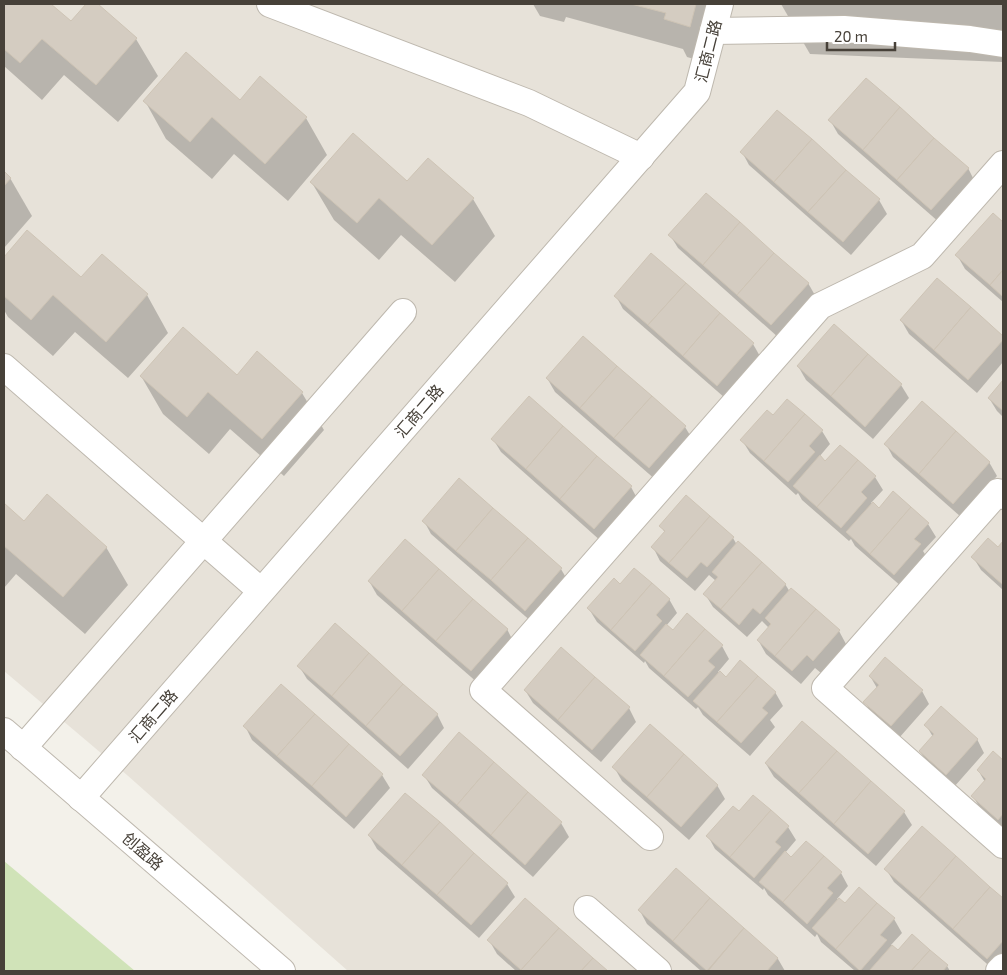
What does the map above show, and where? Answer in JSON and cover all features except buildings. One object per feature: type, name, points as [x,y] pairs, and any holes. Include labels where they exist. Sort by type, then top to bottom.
[{"type":"street","points":[[270,4],[529,103],[641,157]]},
{"type":"street","name":"汇商二路","points":[[81,798],[697,92],[720,4]]},
{"type":"street","points":[[713,31],[844,29],[970,39],[1003,44]]},
{"type":"street","points":[[650,837],[483,690],[820,306],[922,256],[1003,164]]},
{"type":"street","points":[[13,739],[203,541],[403,312]]},
{"type":"street","points":[[4,367],[261,592]]},
{"type":"street","points":[[1003,496],[998,492],[825,688],[1003,845]]},
{"type":"street","name":"创盈路","points":[[13,739],[282,971]]},
{"type":"street","points":[[587,909],[658,971]]},
{"type":"street","points":[[999,971],[1003,967]]},
{"type":"shaded area","points":[[4,4],[1003,4],[1003,971],[348,971],[127,775],[4,671]]},
{"type":"green space","points":[[4,861],[135,971],[4,971]]}]
